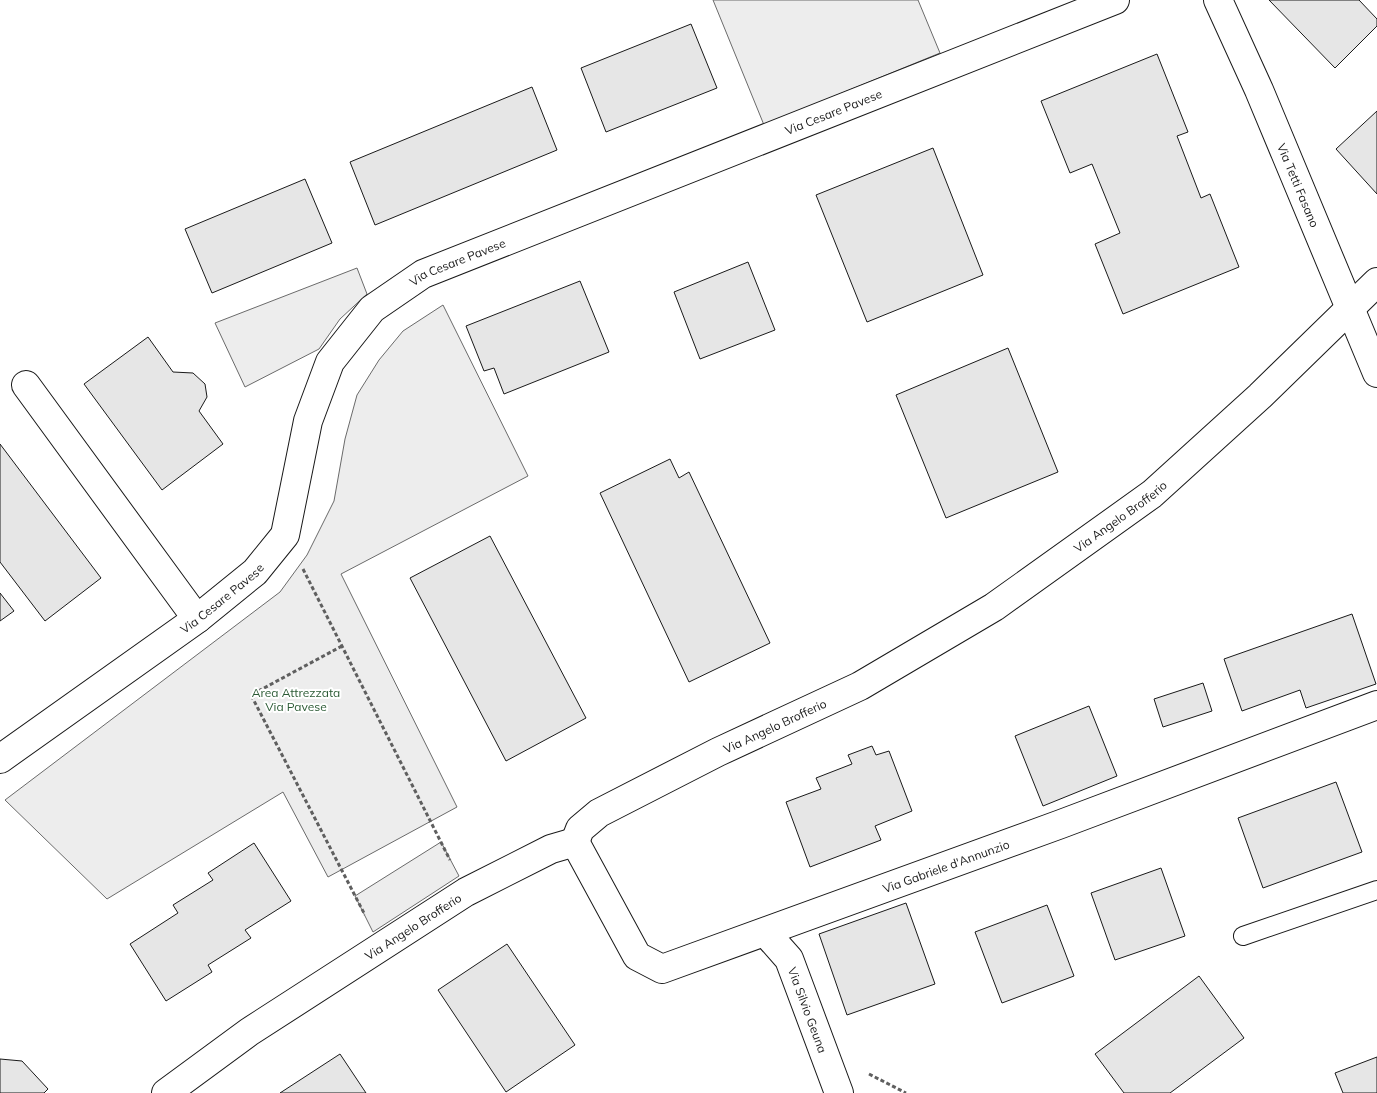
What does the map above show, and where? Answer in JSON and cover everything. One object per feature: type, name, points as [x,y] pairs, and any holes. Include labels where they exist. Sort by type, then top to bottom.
[{"type":"street","name":"Via Cesare Pavese","points":[[0,759],[197,619],[255,572],[285,534],[308,421],[330,362],[372,309],[423,274],[1115,0]]},
{"type":"street","name":"Via Tetti Fasano","points":[[1218,0],[1351,307],[1377,373]]},
{"type":"street","name":"Via Angelo Brofferio","points":[[166,1093],[249,1032],[466,892],[551,849],[575,842],[580,829],[599,813],[718,752],[860,686],[994,607],[1152,494],[1260,396],[1377,282]]},
{"type":"street","points":[[26,385],[197,619]]},
{"type":"street","name":"Via Gabriele d'Annunzio","points":[[575,842],[637,956],[662,969],[748,937],[766,933],[1377,705]]},
{"type":"street","name":"Via Silvio Geuna","points":[[766,933],[789,959],[839,1093]]},
{"type":"lane","points":[[1243,936],[1377,890]]},
{"type":"path","points":[[285,534],[466,892]]},
{"type":"path","points":[[342,646],[251,695],[381,946]]},
{"type":"path","points":[[863,1075],[869,1074],[906,1093]]},
{"type":"shaded area","points":[[713,0],[918,0],[940,53],[764,125]]},
{"type":"shaded area","points":[[357,268],[367,294],[340,319],[319,349],[245,387],[215,323]]},
{"type":"shaded area","name":"Area Attrezzata Via Pavese","points":[[443,305],[528,476],[341,574],[457,807],[328,877],[283,792],[107,899],[5,800],[280,592],[307,555],[334,501],[345,439],[357,395],[379,360],[403,331]]},
{"type":"shaded area","points":[[441,842],[459,876],[373,932],[355,896]]},
{"type":"building","points":[[1269,0],[1359,0],[1377,19],[1377,26],[1335,68]]},
{"type":"building","points":[[691,24],[717,88],[606,132],[581,68]]},
{"type":"building","points":[[1157,54],[1188,132],[1177,136],[1201,198],[1210,194],[1239,267],[1123,314],[1095,244],[1120,233],[1092,164],[1070,173],[1041,101]]},
{"type":"building","points":[[532,87],[557,150],[375,225],[350,162]]},
{"type":"building","points":[[1377,111],[1377,194],[1336,149]]},
{"type":"building","points":[[933,148],[983,275],[867,322],[816,195]]},
{"type":"building","points":[[305,179],[332,243],[212,293],[185,229]]},
{"type":"building","points":[[748,262],[775,330],[700,359],[674,292]]},
{"type":"building","points":[[580,281],[609,352],[504,394],[494,368],[484,371],[466,326]]},
{"type":"building","points":[[148,337],[173,372],[193,373],[205,384],[207,397],[199,411],[223,444],[162,490],[84,384]]},
{"type":"building","points":[[1008,348],[1058,472],[946,518],[896,395]]},
{"type":"building","points":[[0,444],[101,578],[45,621],[0,562]]},
{"type":"building","points":[[670,459],[679,478],[689,472],[770,643],[689,682],[600,493]]},
{"type":"building","points":[[490,536],[586,718],[506,761],[410,578]]},
{"type":"building","points":[[0,593],[14,611],[0,621]]},
{"type":"building","points":[[1352,614],[1376,684],[1306,708],[1300,690],[1242,711],[1224,659]]},
{"type":"building","points":[[1203,683],[1212,711],[1163,727],[1154,699]]},
{"type":"building","points":[[1089,706],[1117,776],[1043,806],[1015,736]]},
{"type":"building","points":[[872,746],[876,755],[889,751],[912,811],[875,826],[881,840],[810,867],[786,802],[821,789],[816,778],[852,764],[848,755]]},
{"type":"building","points":[[1336,782],[1362,852],[1263,888],[1238,818]]},
{"type":"building","points":[[254,843],[291,901],[245,930],[251,938],[208,965],[212,972],[166,1001],[130,944],[178,913],[173,905],[213,880],[208,873]]},
{"type":"building","points":[[1161,868],[1185,936],[1115,960],[1091,893]]},
{"type":"building","points":[[906,903],[935,984],[847,1015],[819,934]]},
{"type":"building","points":[[1047,905],[1074,976],[1002,1003],[975,932]]},
{"type":"building","points":[[507,944],[575,1045],[506,1092],[438,990]]},
{"type":"building","points":[[1199,976],[1244,1038],[1170,1093],[1124,1093],[1095,1054]]},
{"type":"building","points":[[340,1054],[366,1093],[280,1093]]},
{"type":"building","points":[[1377,1057],[1377,1093],[1343,1093],[1335,1073]]},
{"type":"building","points":[[0,1059],[22,1061],[48,1089],[44,1093],[0,1093]]}]
